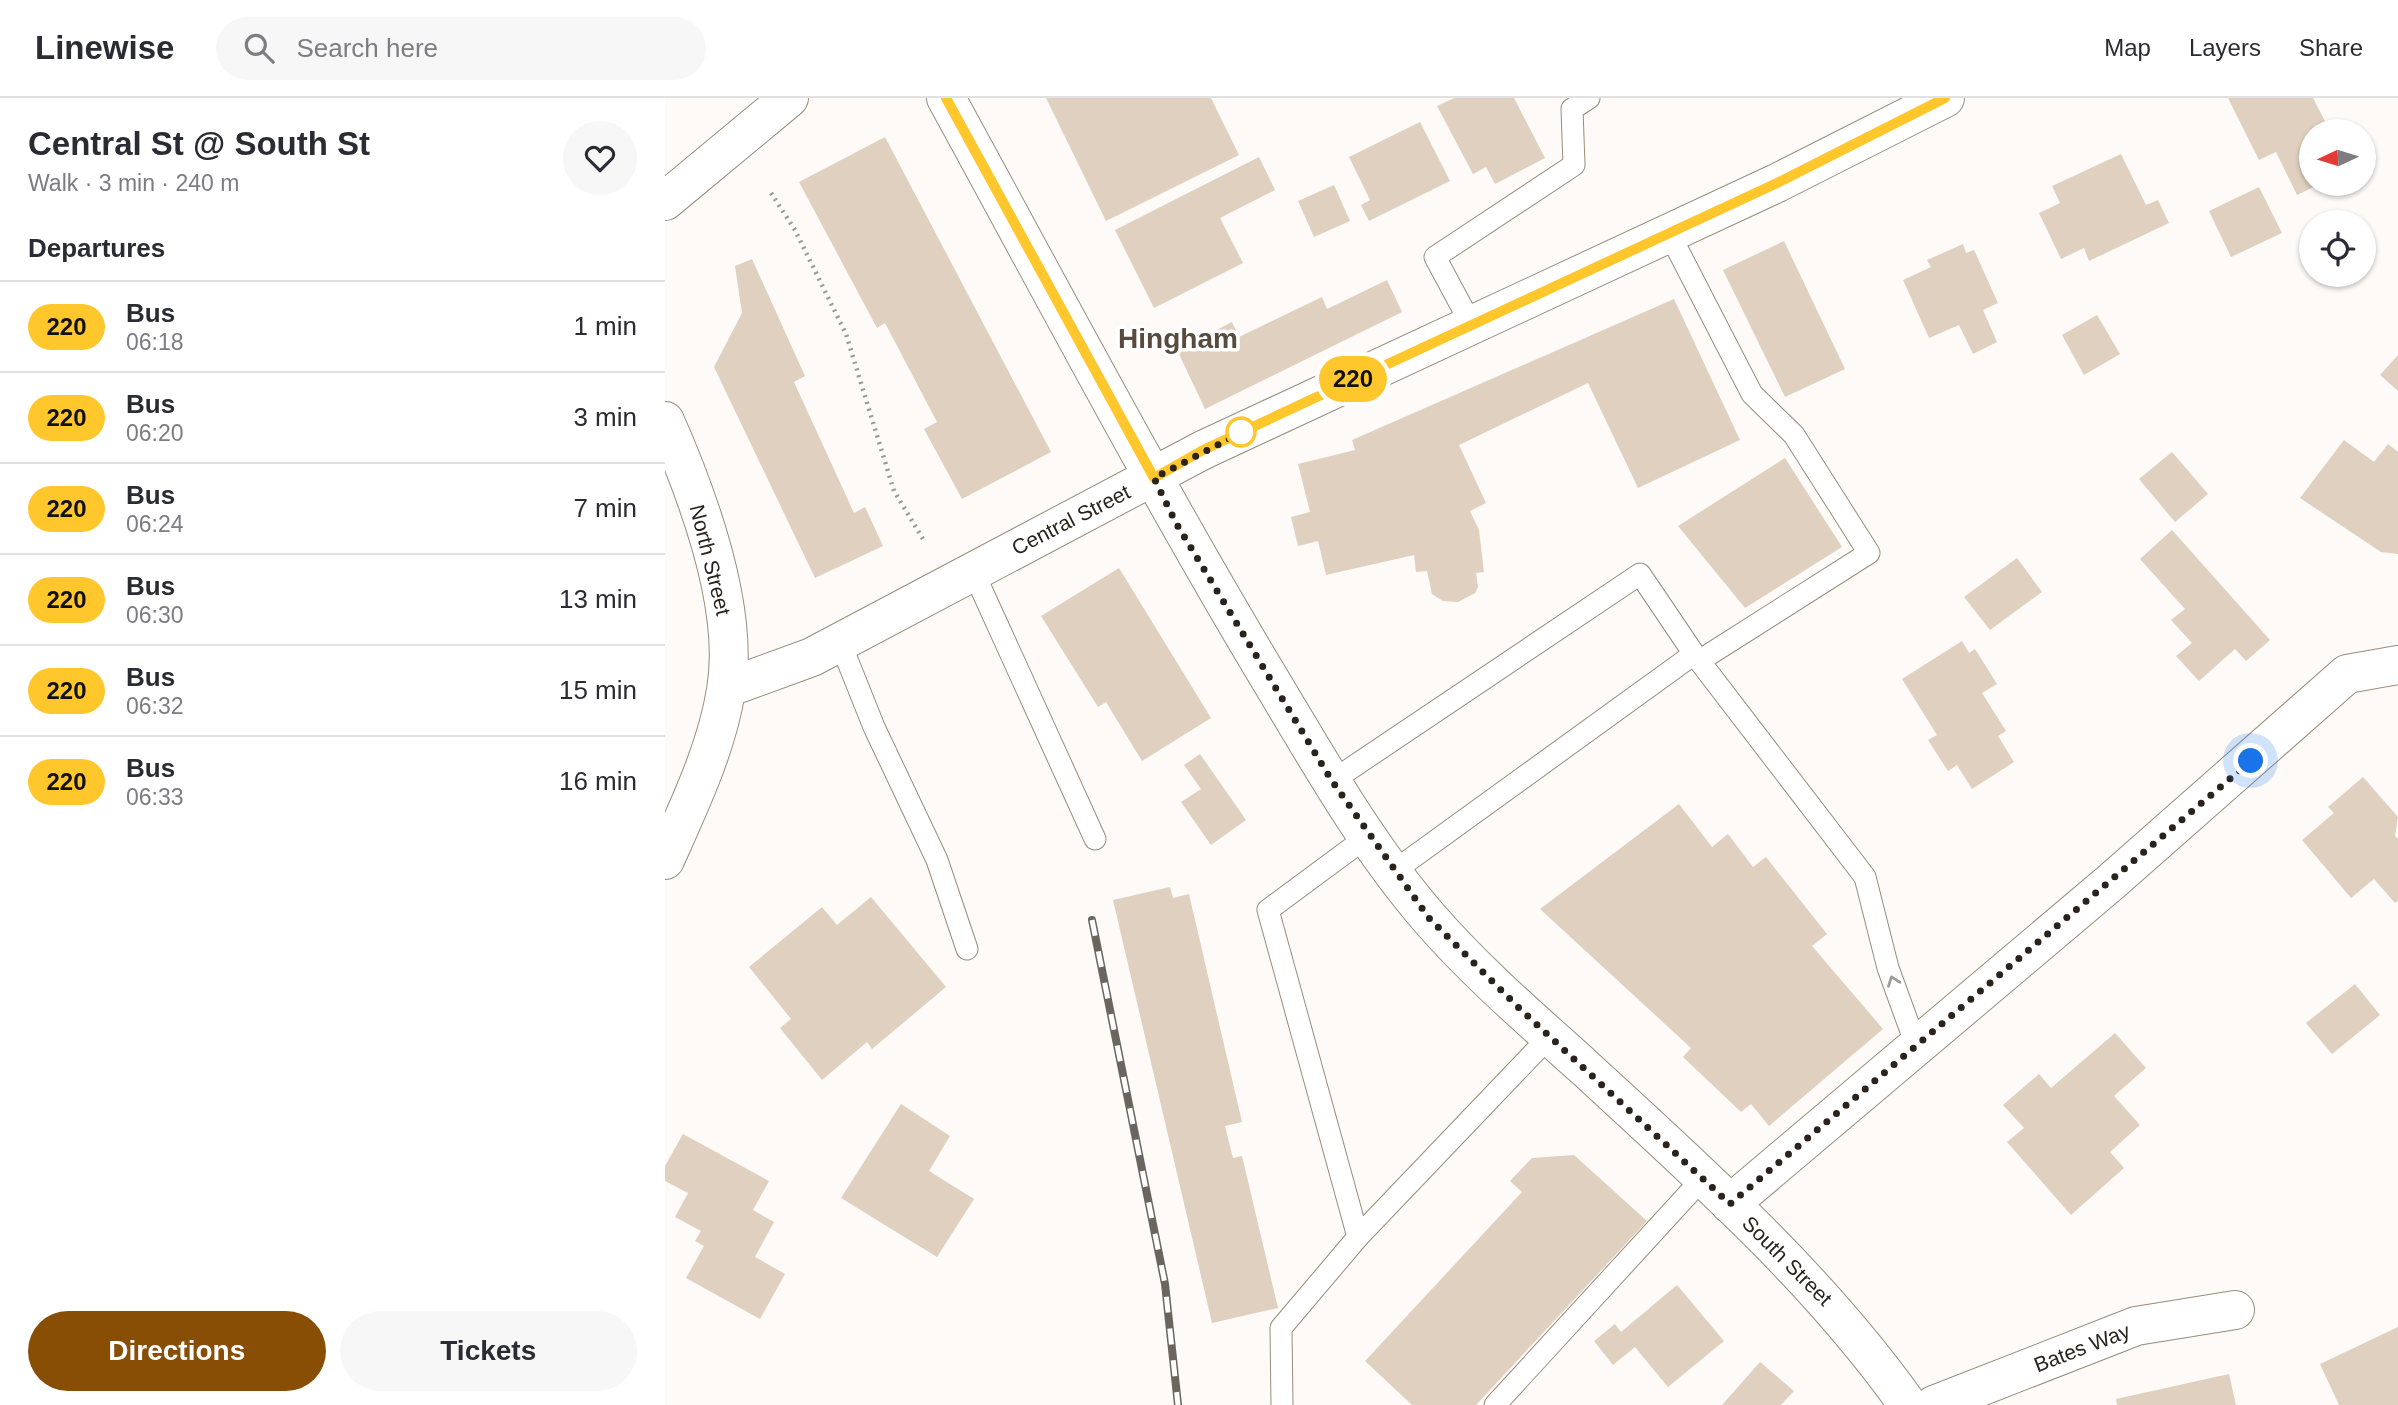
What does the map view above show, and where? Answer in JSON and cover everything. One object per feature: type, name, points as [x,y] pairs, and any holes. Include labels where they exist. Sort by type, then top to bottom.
[{"type":"main road","points":[[665,201],[789,98]]},
{"type":"main road","name":"South Street","points":[[946,98],[1176,523],[1332,781],[1394,871],[1429,918],[1550,1036],[1730,1204],[1851,1327],[1908,1405]]},
{"type":"main road","name":"Central Street","points":[[727,688],[813,657],[1203,450],[1777,183],[1945,98]]},
{"type":"main road","name":"North Street","points":[[665,422],[701,514],[727,609],[727,688],[711,748],[665,860]]},
{"type":"main road","points":[[1730,1204],[2111,882],[2347,674],[2398,665]]},
{"type":"main road","name":"Bates Way","points":[[1934,1405],[2136,1326],[2235,1310]]},
{"type":"lane","points":[[1471,324],[1435,257],[1574,165],[1572,109],[1590,98]]},
{"type":"lane","points":[[1394,871],[1697,657],[1869,553],[1794,435],[1752,394],[1669,233]]},
{"type":"lane","points":[[973,571],[1095,839]]},
{"type":"lane","points":[[1332,781],[1640,574],[1697,657],[1865,877],[1888,968],[1916,1045]]},
{"type":"lane","points":[[840,642],[874,727],[937,860],[967,949]]},
{"type":"lane","points":[[1358,1237],[1268,910],[1369,836]]},
{"type":"lane","points":[[1282,1405],[1281,1328],[1358,1237],[1550,1036]]},
{"type":"lane","points":[[1495,1405],[1703,1178]]},
{"type":"path","points":[[771,193],[795,230],[846,334],[894,491],[923,539]]},
{"type":"building","points":[[1046,98],[1211,98],[1239,155],[1106,221]]},
{"type":"building","points":[[1454,98],[1514,98],[1545,158],[1495,184],[1486,167],[1473,174],[1437,106]]},
{"type":"building","points":[[2228,98],[2313,98],[2324,119],[2299,119],[2299,194],[2297,195],[2276,152],[2259,160]]},
{"type":"building","points":[[1420,122],[1450,181],[1369,221],[1361,205],[1370,200],[1349,157]]},
{"type":"building","points":[[885,137],[1051,452],[962,499],[924,429],[937,422],[885,323],[877,328],[799,182]]},
{"type":"building","points":[[2121,154],[2146,205],[2158,200],[2169,223],[2089,261],[2084,248],[2061,259],[2039,213],[2060,203],[2052,186]]},
{"type":"building","points":[[1259,157],[1275,190],[1220,218],[1243,263],[1154,308],[1115,230]]},
{"type":"building","points":[[1334,185],[1350,221],[1314,237],[1298,201]]},
{"type":"building","points":[[2259,187],[2282,233],[2231,257],[2209,211]]},
{"type":"building","points":[[1784,241],[1845,369],[1785,397],[1723,270]]},
{"type":"building","points":[[1963,244],[1966,253],[1974,250],[1998,303],[1983,310],[1997,342],[1973,354],[1959,325],[1929,338],[1903,280],[1931,267],[1927,260]]},
{"type":"building","points":[[752,259],[805,376],[794,382],[854,513],[865,507],[883,546],[815,578],[714,367],[742,313],[735,266]]},
{"type":"building","points":[[1387,280],[1402,312],[1205,409],[1177,350],[1232,322],[1239,337],[1322,297],[1327,309]]},
{"type":"building","points":[[1674,299],[1740,440],[1638,488],[1588,383],[1459,445],[1486,503],[1470,511],[1479,530],[1484,572],[1476,573],[1478,587],[1475,593],[1458,602],[1443,601],[1432,594],[1427,571],[1416,572],[1414,555],[1326,575],[1318,541],[1298,546],[1291,517],[1310,512],[1298,464],[1355,450],[1352,440]]},
{"type":"building","points":[[2097,315],[2120,354],[2084,375],[2062,335]]},
{"type":"building","points":[[2398,355],[2398,391],[2380,375]]},
{"type":"building","points":[[2344,440],[2374,462],[2388,444],[2398,452],[2398,554],[2381,552],[2300,498]]},
{"type":"building","points":[[2172,452],[2208,494],[2175,522],[2139,479]]},
{"type":"building","points":[[1785,458],[1842,547],[1745,608],[1678,526]]},
{"type":"building","points":[[2172,530],[2270,640],[2246,661],[2235,649],[2199,681],[2176,656],[2192,643],[2171,620],[2185,609],[2140,559]]},
{"type":"building","points":[[2017,558],[2042,592],[1990,630],[1964,597]]},
{"type":"building","points":[[1119,568],[1211,718],[1142,761],[1106,702],[1098,707],[1041,616]]},
{"type":"building","points":[[1962,641],[1969,653],[1975,649],[1997,684],[1982,693],[2006,731],[1998,736],[2014,762],[1972,789],[1957,765],[1948,771],[1928,740],[1937,735],[1902,679]]},
{"type":"building","points":[[1200,754],[1246,820],[1211,845],[1181,802],[1201,789],[1184,765]]},
{"type":"building","points":[[2363,777],[2398,817],[2395,836],[2398,839],[2398,901],[2395,903],[2374,879],[2351,898],[2302,840],[2334,813],[2328,807]]},
{"type":"building","points":[[1679,804],[1712,847],[1728,834],[1753,867],[1766,857],[1827,934],[1812,946],[1883,1029],[1769,1126],[1751,1104],[1741,1112],[1683,1057],[1691,1048],[1540,909]]},
{"type":"building","points":[[1170,887],[1173,898],[1189,894],[1242,1122],[1225,1126],[1233,1158],[1242,1156],[1278,1308],[1212,1323],[1113,900]]},
{"type":"building","points":[[871,897],[946,987],[872,1049],[867,1042],[822,1080],[780,1028],[791,1019],[749,967],[822,907],[837,925]]},
{"type":"building","points":[[2355,984],[2380,1015],[2332,1054],[2306,1023]]},
{"type":"building","points":[[2115,1033],[2146,1068],[2114,1096],[2140,1125],[2110,1152],[2124,1168],[2071,1215],[2007,1142],[2024,1128],[2003,1105],[2039,1074],[2051,1088]]},
{"type":"building","points":[[901,1104],[950,1136],[929,1171],[974,1199],[937,1257],[841,1198]]},
{"type":"building","points":[[683,1134],[769,1181],[753,1210],[774,1222],[755,1257],[785,1274],[760,1319],[686,1278],[704,1246],[695,1241],[701,1231],[675,1217],[688,1193],[665,1181],[665,1166]]},
{"type":"building","points":[[1574,1155],[1647,1221],[1476,1405],[1412,1405],[1365,1361],[1522,1192],[1510,1181],[1532,1158]]},
{"type":"building","points":[[1677,1285],[1724,1341],[1668,1387],[1635,1347],[1613,1365],[1594,1341],[1615,1324],[1621,1332]]},
{"type":"building","points":[[2398,1327],[2398,1405],[2339,1405],[2320,1364]]},
{"type":"building","points":[[1760,1362],[1794,1391],[1781,1405],[1722,1405]]},
{"type":"building","points":[[2229,1374],[2236,1405],[2117,1405],[2116,1399]]},
{"type":"railway","points":[[1092,920],[1165,1284],[1178,1405]]},
{"type":"bus line","name":"220","points":[[946,98],[1154,478],[1203,450],[1777,183],[1945,98]]},
{"type":"district","name":"Hingham","points":[[1178,338]]},
{"type":"route","points":[[1241,432],[1252,427],[1203,450],[1154,478],[1176,523],[1332,781],[1429,918],[1518,1007],[1730,1204],[2251,761]]}]
